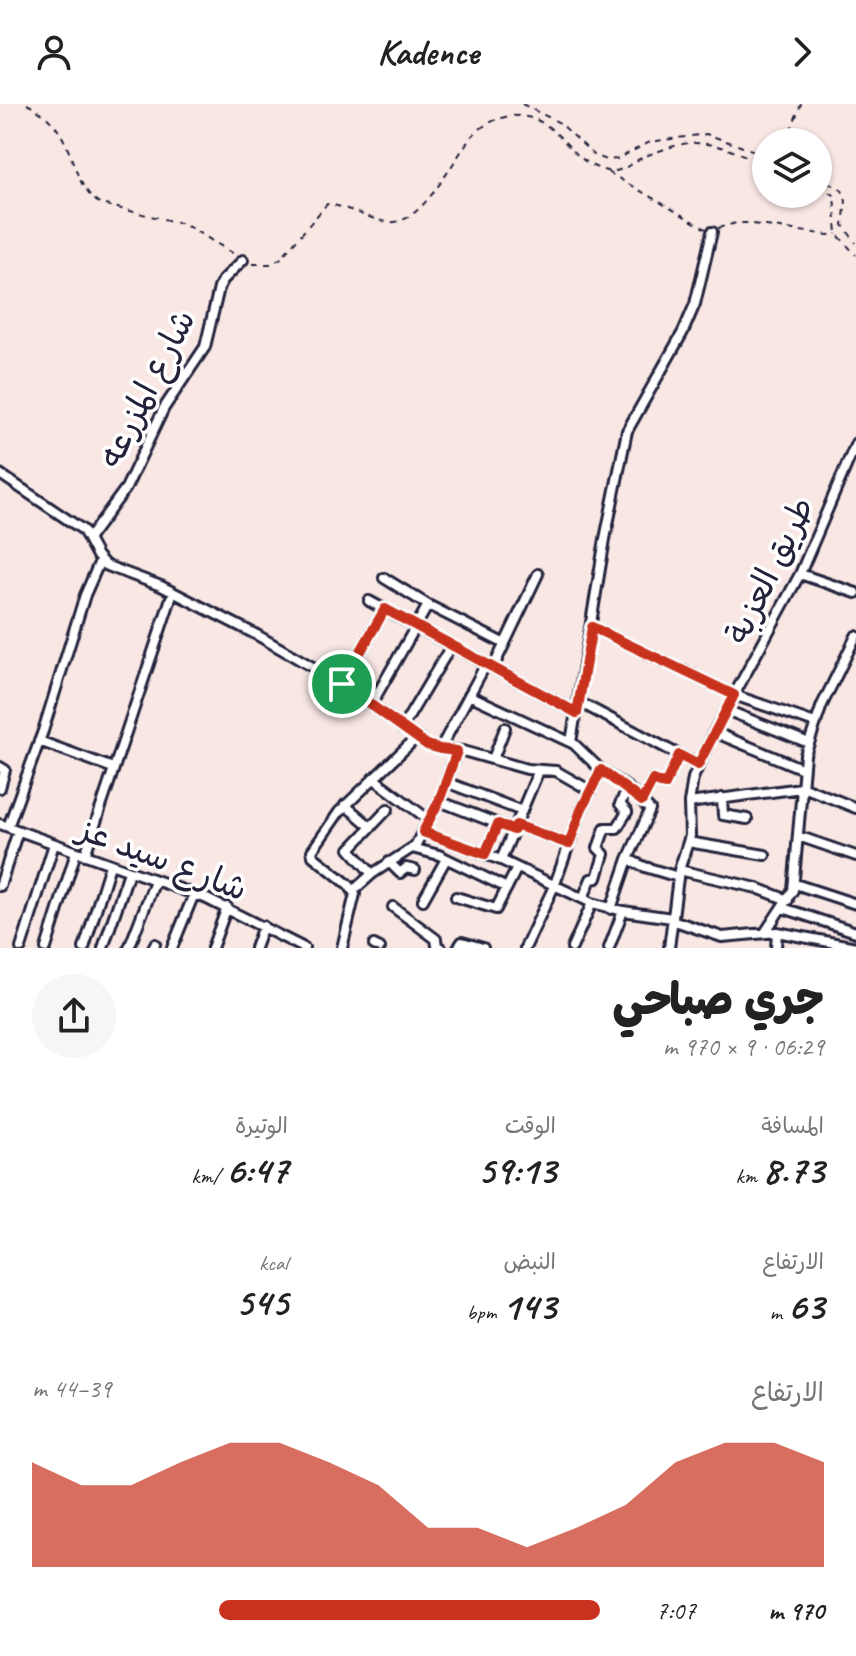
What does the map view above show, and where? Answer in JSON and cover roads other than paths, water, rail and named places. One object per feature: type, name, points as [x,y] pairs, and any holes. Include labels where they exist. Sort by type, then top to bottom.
[{"type":"street","points":[[571,742],[605,539],[627,431],[689,318],[701,285],[712,232]]},
{"type":"street","name":"شارع المزرعه","points":[[89,538],[126,488],[164,408],[205,347],[223,280],[243,260]]},
{"type":"street","name":"طريق العزبة","points":[[669,948],[678,873],[691,829],[690,790],[698,765],[800,574],[856,443]]},
{"type":"street","points":[[0,474],[79,526],[89,538],[100,561],[111,568],[173,592],[257,635],[342,684],[416,738],[440,749],[556,771],[591,791]]},
{"type":"street","points":[[4,826],[39,741],[85,595],[100,561]]},
{"type":"street","points":[[440,749],[469,695],[503,643],[538,574]]},
{"type":"street","points":[[800,574],[856,593]]},
{"type":"street","points":[[384,578],[428,605],[503,643]]},
{"type":"street","points":[[46,948],[113,768],[173,592]]},
{"type":"street","points":[[369,601],[577,713]]},
{"type":"street","points":[[371,705],[428,605]]},
{"type":"street","points":[[342,684],[385,609]]},
{"type":"street","points":[[592,627],[734,695],[815,723]]},
{"type":"street","points":[[766,931],[795,884],[801,787],[809,743],[815,723],[856,636]]},
{"type":"street","points":[[402,728],[451,646]]},
{"type":"street","points":[[469,695],[571,742],[650,810],[628,859],[611,909]]},
{"type":"street","points":[[579,702],[698,765]]},
{"type":"street","points":[[726,710],[809,743]]},
{"type":"street","points":[[493,759],[505,728]]},
{"type":"street","points":[[714,732],[803,769]]},
{"type":"street","points":[[342,948],[355,899],[354,890],[313,856],[313,849],[345,805],[416,738]]},
{"type":"street","points":[[39,741],[113,768]]},
{"type":"street","points":[[354,890],[372,874],[412,848],[439,801],[457,751]]},
{"type":"street","points":[[642,801],[654,780],[665,785],[679,755]]},
{"type":"street","points":[[0,767],[5,770],[0,788]]},
{"type":"street","points":[[501,860],[539,770]]},
{"type":"street","points":[[525,948],[555,884],[601,770]]},
{"type":"street","points":[[373,778],[429,820]]},
{"type":"street","points":[[446,782],[522,811]]},
{"type":"street","points":[[689,803],[801,787],[856,808]]},
{"type":"street","points":[[583,898],[591,879],[597,878],[604,854],[598,849],[605,828],[617,828],[627,812],[620,804],[628,788]]},
{"type":"street","points":[[722,798],[723,815],[747,819]]},
{"type":"street","points":[[439,801],[498,824],[569,844]]},
{"type":"street","points":[[345,805],[371,827]]},
{"type":"street","points":[[372,874],[350,850],[388,809]]},
{"type":"street","points":[[485,854],[498,824]]},
{"type":"street","name":"شارع سيد عز","points":[[4,826],[227,907],[304,948]]},
{"type":"street","points":[[0,886],[18,831]]},
{"type":"street","points":[[423,832],[501,860],[611,909],[672,919],[710,934],[730,937],[766,931],[856,947]]},
{"type":"street","points":[[798,836],[856,856]]},
{"type":"street","points":[[688,842],[765,855]]},
{"type":"street","points":[[21,948],[54,844]]},
{"type":"street","points":[[412,848],[446,859],[507,888]]},
{"type":"street","points":[[423,900],[446,859]]},
{"type":"street","points":[[628,859],[645,867],[757,888],[785,904],[856,932]]},
{"type":"street","points":[[389,862],[400,873],[406,868],[415,870]]},
{"type":"street","points":[[84,948],[110,865]]},
{"type":"street","points":[[456,897],[496,909],[517,868]]},
{"type":"street","points":[[103,948],[129,872]]},
{"type":"street","points":[[129,948],[155,881]]},
{"type":"street","points":[[795,884],[856,904]]},
{"type":"street","points":[[172,948],[194,894]]},
{"type":"street","points":[[572,948],[592,903]]},
{"type":"street","points":[[212,948],[227,907]]},
{"type":"street","points":[[393,907],[436,939],[437,946],[441,948]]},
{"type":"street","points":[[609,948],[623,911]]},
{"type":"street","points":[[255,948],[263,926]]},
{"type":"street","points":[[776,948],[777,932]]},
{"type":"street","points":[[730,937],[731,948]]},
{"type":"street","points":[[815,938],[815,948]]},
{"type":"street","points":[[458,948],[462,942],[483,948]]}]
